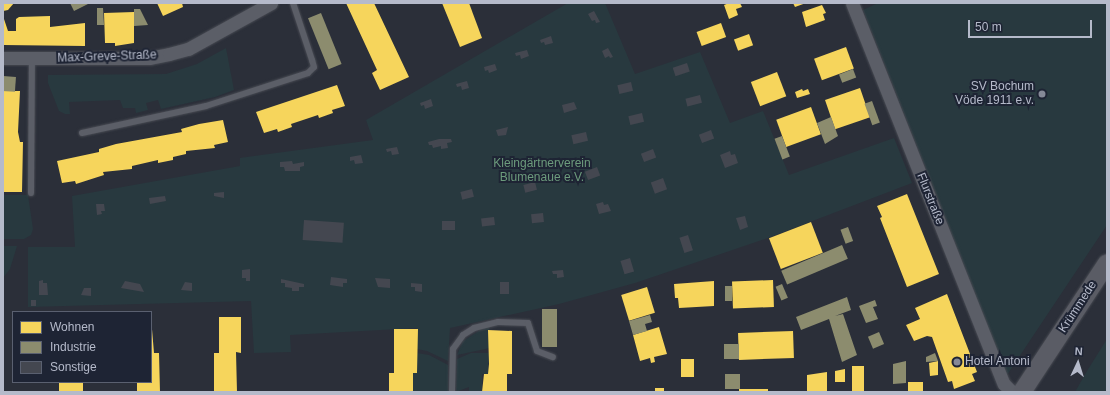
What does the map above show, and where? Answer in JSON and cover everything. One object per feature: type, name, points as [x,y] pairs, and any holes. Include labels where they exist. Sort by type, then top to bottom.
[{"type":"street","name":"Max-Greve-Straße","points":[[3,58],[149,58],[169,54],[188,49],[271,3]]},
{"type":"street","name":"Flurstraße","points":[[852,3],[1004,384],[1012,392]]},
{"type":"street","name":"Krümmede","points":[[1022,392],[1107,263]]},
{"type":"lane","points":[[82,133],[206,106],[308,73],[314,67],[293,3]]},
{"type":"lane","points":[[31,193],[32,59]]},
{"type":"lane","points":[[452,392],[453,349],[463,335],[474,328],[498,322],[528,323],[538,351],[553,357]]},
{"type":"green space","name":"Kleingärtnerverein Blumenaue e.V.","points":[[568,3],[605,3],[635,74],[700,52],[730,123],[763,111],[789,175],[894,138],[912,183],[768,238],[635,283],[559,304],[450,328],[448,361],[427,351],[417,349],[417,328],[290,335],[291,352],[254,353],[251,301],[28,307],[28,247],[75,247],[72,196],[240,166],[240,158],[373,140],[366,120]]},
{"type":"green space","points":[[878,3],[1107,3],[1107,225],[1007,375],[863,10]]},
{"type":"green space","points":[[226,48],[234,90],[215,97],[161,109],[158,100],[146,103],[148,110],[136,113],[135,108],[123,108],[120,100],[69,102],[70,114],[65,114],[59,111],[48,83],[48,75],[166,74],[197,64]]},
{"type":"green space","points":[[3,195],[28,195],[33,229],[31,235],[24,239],[3,239]]},
{"type":"green space","points":[[3,246],[17,246],[10,269],[3,278]]},
{"type":"green space","points":[[489,327],[490,348],[457,355],[463,341],[482,329]]},
{"type":"green space","points":[[1107,339],[1107,392],[1075,392],[1087,371]]},
{"type":"green space","points":[[417,353],[429,355],[448,365],[448,392],[413,392],[413,373],[417,373]]},
{"type":"green space","points":[[471,353],[489,353],[488,374],[482,374],[482,392],[469,392],[469,387],[456,392],[457,359]]},
{"type":"building: Wohnen","points":[[3,3],[14,3],[8,10],[3,11]]},
{"type":"building: Wohnen","points":[[157,3],[182,3],[183,7],[163,16]]},
{"type":"building: Wohnen","points":[[346,3],[374,3],[409,77],[380,90],[372,73],[377,70]]},
{"type":"building: Wohnen","points":[[442,3],[469,3],[482,38],[460,47]]},
{"type":"building: Wohnen","points":[[729,3],[740,3],[742,7],[736,9],[738,15],[729,19],[724,5]]},
{"type":"building: Wohnen","points":[[793,3],[806,3],[795,7]]},
{"type":"building: Wohnen","points":[[822,5],[826,13],[823,14],[825,20],[806,27],[802,12]]},
{"type":"building: Wohnen","points":[[134,12],[134,43],[115,46],[115,43],[105,43],[104,13]]},
{"type":"building: Wohnen","points":[[3,16],[8,31],[16,31],[16,19],[19,17],[50,16],[50,27],[85,23],[85,46],[3,45]]},
{"type":"building: Wohnen","points":[[721,23],[726,37],[702,46],[697,32]]},
{"type":"building: Wohnen","points":[[749,34],[753,45],[738,51],[734,39]]},
{"type":"building: Wohnen","points":[[846,47],[854,69],[822,80],[814,59]]},
{"type":"building: Wohnen","points":[[777,72],[786,96],[760,106],[751,82]]},
{"type":"building: Wohnen","points":[[337,85],[345,106],[332,110],[333,113],[319,118],[318,115],[291,124],[292,127],[278,132],[277,129],[264,133],[256,112]]},
{"type":"building: Wohnen","points":[[860,88],[870,117],[835,129],[825,100]]},
{"type":"building: Wohnen","points":[[802,89],[803,91],[808,89],[810,94],[797,98],[795,92]]},
{"type":"building: Wohnen","points":[[3,91],[20,91],[18,132],[20,142],[23,142],[22,192],[3,192]]},
{"type":"building: Wohnen","points":[[811,107],[821,134],[786,147],[776,120]]},
{"type":"building: Wohnen","points":[[223,120],[228,142],[214,145],[215,148],[186,151],[186,154],[173,157],[173,160],[158,163],[158,160],[132,166],[132,169],[103,172],[104,175],[76,184],[75,181],[62,183],[57,161],[99,152],[99,149],[116,144],[182,132],[181,129]]},
{"type":"building: Wohnen","points":[[907,194],[939,274],[907,287],[880,218],[882,217],[877,206]]},
{"type":"building: Wohnen","points":[[811,222],[823,253],[781,269],[769,238]]},
{"type":"building: Wohnen","points":[[773,280],[774,307],[733,308],[732,281]]},
{"type":"building: Wohnen","points":[[714,281],[714,306],[679,308],[678,298],[675,298],[674,284]]},
{"type":"building: Wohnen","points":[[647,287],[655,313],[629,321],[621,295]]},
{"type":"building: Wohnen","points":[[947,294],[977,372],[972,374],[975,381],[954,389],[952,381],[948,382],[932,337],[927,336],[914,341],[906,325],[920,319],[915,308]]},
{"type":"building: Wohnen","points":[[219,317],[241,317],[241,353],[236,352],[237,392],[214,392],[214,353],[219,353]]},
{"type":"building: Wohnen","points":[[659,327],[667,354],[654,357],[655,362],[651,363],[650,358],[640,361],[633,335]]},
{"type":"building: Wohnen","points":[[152,329],[154,353],[159,353],[160,392],[137,392],[137,383],[152,383]]},
{"type":"building: Wohnen","points":[[394,329],[418,329],[417,373],[413,373],[413,392],[389,392],[389,373],[394,373]]},
{"type":"building: Wohnen","points":[[488,330],[512,331],[512,374],[507,374],[507,392],[482,392],[484,374],[488,374],[489,364]]},
{"type":"building: Wohnen","points":[[793,331],[794,358],[739,360],[738,333]]},
{"type":"building: Wohnen","points":[[681,359],[694,359],[694,377],[681,377]]},
{"type":"building: Wohnen","points":[[938,361],[938,375],[930,376],[929,363]]},
{"type":"building: Wohnen","points":[[852,366],[864,366],[864,392],[852,392]]},
{"type":"building: Wohnen","points":[[845,369],[845,382],[835,382],[835,371]]},
{"type":"building: Wohnen","points":[[827,372],[827,392],[807,392],[807,375]]},
{"type":"building: Wohnen","points":[[908,382],[923,382],[923,392],[908,392]]},
{"type":"building: Wohnen","points":[[59,383],[83,383],[83,392],[59,392]]},
{"type":"building: Wohnen","points":[[655,388],[664,388],[664,392],[655,392]]},
{"type":"building: Wohnen","points":[[739,389],[768,389],[768,392],[739,392]]},
{"type":"building: Industrie","points":[[70,3],[87,3],[88,4],[74,11]]},
{"type":"building: Industrie","points":[[97,8],[103,8],[104,25],[97,25]]},
{"type":"building: Industrie","points":[[134,9],[140,9],[148,25],[134,26]]},
{"type":"building: Industrie","points":[[321,13],[342,64],[329,69],[308,18]]},
{"type":"building: Industrie","points":[[853,69],[856,77],[842,83],[839,74]]},
{"type":"building: Industrie","points":[[3,76],[16,77],[15,92],[3,91]]},
{"type":"building: Industrie","points":[[872,101],[880,123],[872,125],[864,104]]},
{"type":"building: Industrie","points":[[831,117],[838,136],[825,144],[817,123]]},
{"type":"building: Industrie","points":[[782,136],[790,157],[782,159],[775,139]]},
{"type":"building: Industrie","points":[[848,227],[853,241],[846,244],[840,230]]},
{"type":"building: Industrie","points":[[842,245],[848,259],[787,285],[781,271]]},
{"type":"building: Industrie","points":[[782,284],[788,298],[781,301],[776,287]]},
{"type":"building: Industrie","points":[[725,286],[732,286],[732,301],[725,301]]},
{"type":"building: Industrie","points":[[847,297],[851,310],[835,316],[843,314],[857,355],[842,362],[829,319],[801,330],[796,317]]},
{"type":"building: Industrie","points":[[875,300],[877,306],[873,307],[878,319],[866,323],[859,306]]},
{"type":"building: Industrie","points":[[542,309],[557,309],[557,347],[542,347]]},
{"type":"building: Industrie","points":[[650,315],[652,322],[645,324],[647,331],[633,335],[629,321]]},
{"type":"building: Industrie","points":[[879,332],[884,344],[873,349],[868,337]]},
{"type":"building: Industrie","points":[[724,344],[739,344],[739,359],[724,359]]},
{"type":"building: Industrie","points":[[935,353],[938,361],[926,362],[926,357]]},
{"type":"building: Industrie","points":[[906,361],[906,383],[893,384],[893,364]]},
{"type":"building: Industrie","points":[[725,374],[740,374],[740,389],[725,389]]},
{"type":"building: Sonstige","points":[[594,11],[600,22],[596,23],[595,20],[592,21],[588,14]]},
{"type":"building: Sonstige","points":[[551,36],[553,43],[545,45],[544,42],[541,43],[540,40]]},
{"type":"building: Sonstige","points":[[608,48],[613,57],[610,58],[609,56],[605,58],[602,51]]},
{"type":"building: Sonstige","points":[[527,50],[529,56],[521,59],[520,55],[516,56],[515,53]]},
{"type":"building: Sonstige","points":[[687,63],[690,72],[676,76],[673,68]]},
{"type":"building: Sonstige","points":[[495,64],[497,70],[489,73],[488,70],[485,71],[484,67]]},
{"type":"building: Sonstige","points":[[467,81],[469,88],[462,90],[461,86],[457,87],[456,84]]},
{"type":"building: Sonstige","points":[[631,82],[633,91],[619,94],[617,85]]},
{"type":"building: Sonstige","points":[[700,95],[702,103],[687,106],[685,99]]},
{"type":"building: Sonstige","points":[[431,99],[433,106],[425,109],[424,105],[421,106],[420,103]]},
{"type":"building: Sonstige","points":[[574,102],[577,109],[564,113],[562,105]]},
{"type":"building: Sonstige","points":[[642,113],[644,122],[630,125],[628,116]]},
{"type":"building: Sonstige","points":[[508,127],[506,135],[498,136],[496,130]]},
{"type":"building: Sonstige","points":[[711,130],[714,138],[702,143],[699,135]]},
{"type":"building: Sonstige","points":[[586,132],[588,141],[573,144],[571,135]]},
{"type":"building: Sonstige","points":[[439,139],[451,139],[452,142],[447,143],[448,148],[441,149],[441,146],[433,148],[432,145],[429,145],[428,142]]},
{"type":"building: Sonstige","points":[[397,147],[399,154],[392,155],[391,151],[387,152],[386,149]]},
{"type":"building: Sonstige","points":[[653,149],[656,157],[644,162],[641,154]]},
{"type":"building: Sonstige","points":[[730,151],[731,155],[735,154],[738,163],[725,168],[720,155]]},
{"type":"building: Sonstige","points":[[361,155],[363,163],[355,164],[354,160],[350,161],[350,157]]},
{"type":"building: Sonstige","points":[[292,161],[293,164],[304,162],[304,166],[300,167],[300,171],[285,171],[284,167],[280,167],[280,162]]},
{"type":"building: Sonstige","points":[[597,167],[600,175],[588,180],[585,172]]},
{"type":"building: Sonstige","points":[[663,178],[667,189],[655,194],[651,182]]},
{"type":"building: Sonstige","points":[[535,182],[537,190],[525,193],[523,185]]},
{"type":"building: Sonstige","points":[[472,189],[474,197],[462,200],[460,192]]},
{"type":"building: Sonstige","points":[[224,192],[224,198],[214,196],[214,193]]},
{"type":"building: Sonstige","points":[[165,196],[166,201],[150,204],[149,198]]},
{"type":"building: Sonstige","points":[[603,202],[604,205],[608,204],[611,211],[599,214],[596,204]]},
{"type":"building: Sonstige","points":[[96,204],[104,204],[105,211],[101,211],[102,214],[97,215]]},
{"type":"building: Sonstige","points":[[543,213],[544,222],[532,223],[531,214]]},
{"type":"building: Sonstige","points":[[745,216],[748,227],[740,230],[736,218]]},
{"type":"building: Sonstige","points":[[494,217],[495,225],[482,227],[481,219]]},
{"type":"building: Sonstige","points":[[304,220],[344,223],[343,243],[303,240]]},
{"type":"building: Sonstige","points":[[442,221],[455,221],[455,230],[442,230]]},
{"type":"building: Sonstige","points":[[688,235],[693,250],[684,253],[679,238]]},
{"type":"building: Sonstige","points":[[630,258],[634,271],[625,274],[620,261]]},
{"type":"building: Sonstige","points":[[250,269],[250,281],[246,281],[246,278],[242,278],[242,270]]},
{"type":"building: Sonstige","points":[[563,270],[564,277],[557,278],[557,274],[553,274],[552,271]]},
{"type":"building: Sonstige","points":[[331,277],[347,279],[347,283],[343,283],[343,287],[330,285]]},
{"type":"building: Sonstige","points":[[375,278],[390,279],[390,288],[378,287]]},
{"type":"building: Sonstige","points":[[281,279],[304,284],[304,287],[299,287],[299,291],[292,291],[292,288],[285,287],[285,283],[281,283]]},
{"type":"building: Sonstige","points":[[43,280],[43,283],[47,283],[48,295],[39,295],[39,281]]},
{"type":"building: Sonstige","points":[[125,281],[140,284],[144,292],[121,288]]},
{"type":"building: Sonstige","points":[[185,282],[192,283],[192,291],[181,290]]},
{"type":"building: Sonstige","points":[[500,282],[509,282],[509,294],[500,294]]},
{"type":"building: Sonstige","points":[[411,283],[422,284],[422,292],[415,291],[415,287],[411,287]]},
{"type":"building: Sonstige","points":[[84,288],[91,288],[91,296],[81,295]]},
{"type":"building: Sonstige","points":[[31,300],[36,300],[36,306],[31,306]]},
{"type":"place","name":"SV Bochum Vöde 1911 e.v.","points":[[1042,94]]},
{"type":"place","name":"Hotel Antoni","points":[[957,362]]}]
